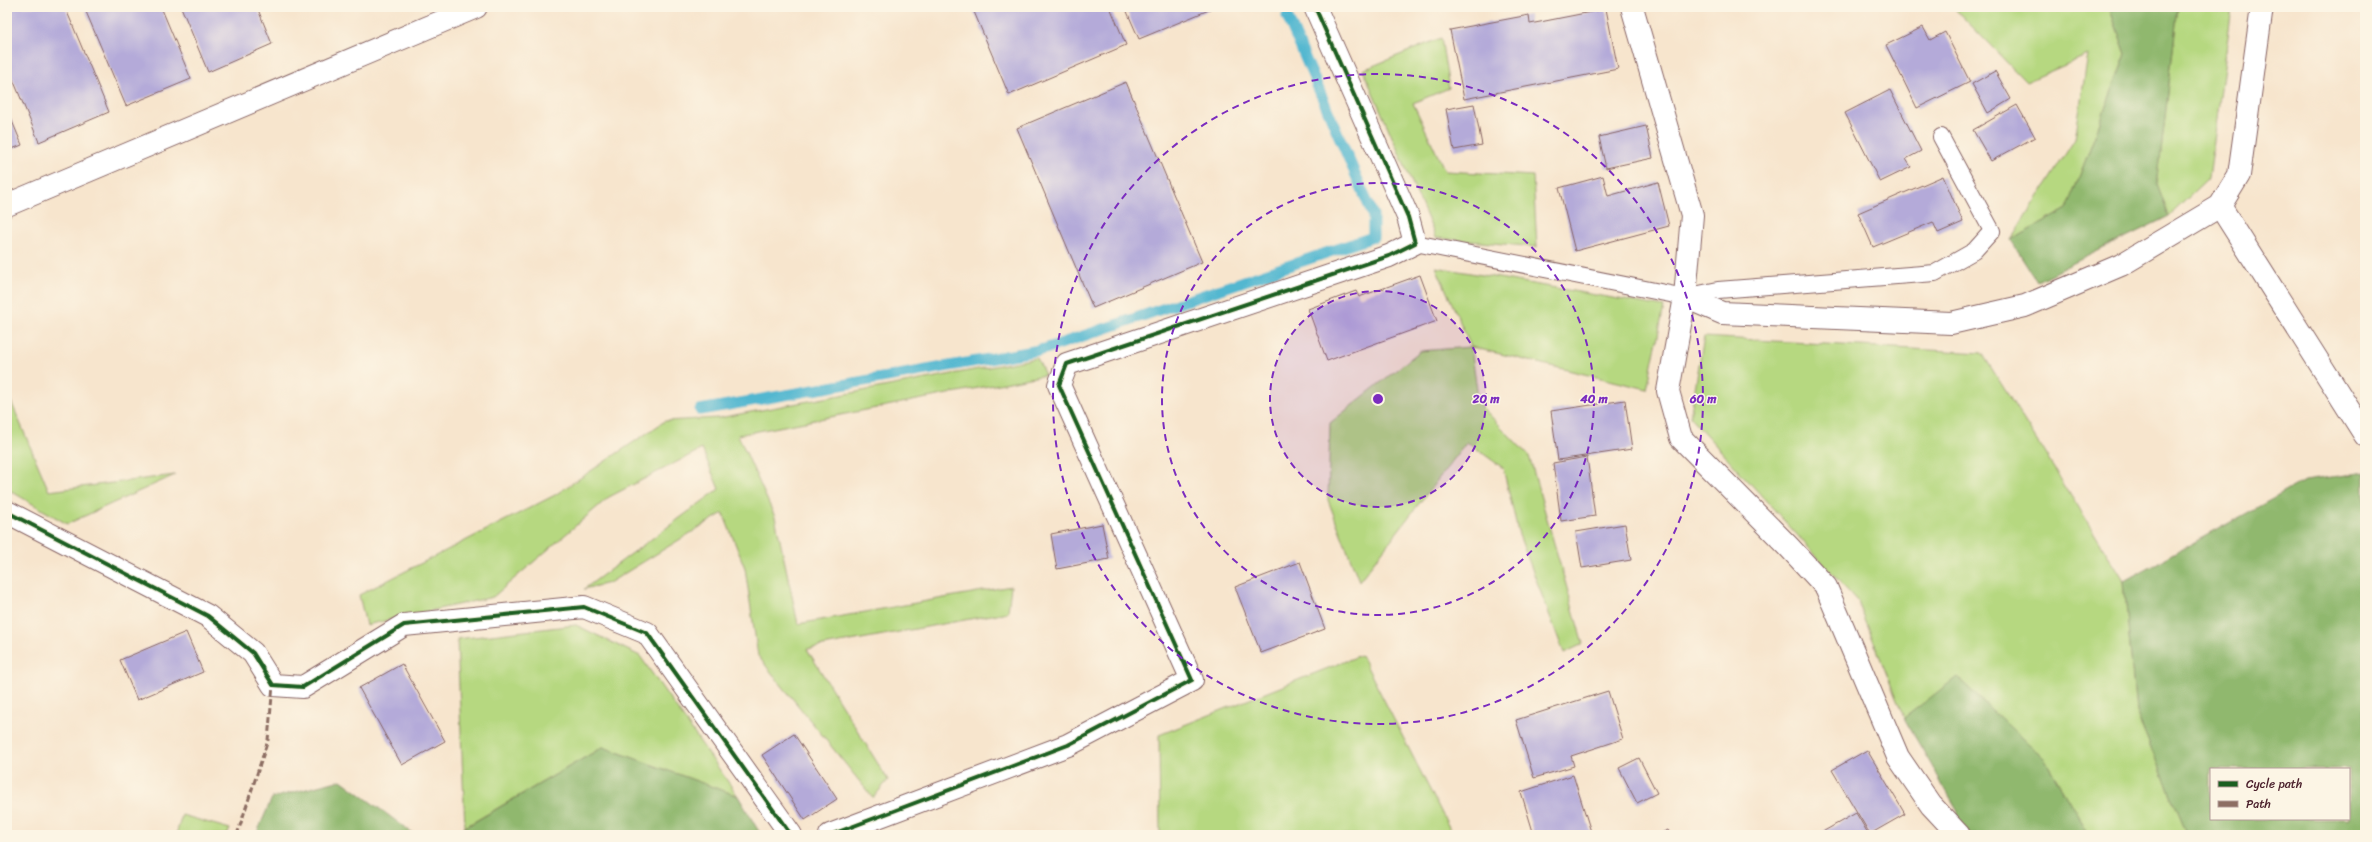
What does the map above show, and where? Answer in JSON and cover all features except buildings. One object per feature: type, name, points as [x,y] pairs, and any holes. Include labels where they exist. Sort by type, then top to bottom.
[{"type":"street","points":[[7,205],[476,7]]},
{"type":"street","points":[[830,835],[1068,745],[1192,680],[1059,385],[1068,364],[1389,256],[1415,244],[1408,217],[1315,7]]},
{"type":"street","points":[[1632,7],[1692,215],[1685,297],[1668,391],[1681,438],[1788,546],[1826,587],[1898,758],[1931,805],[1959,835]]},
{"type":"street","points":[[1685,297],[1722,313],[1951,323],[2025,306],[2121,265],[2220,206],[2239,175],[2262,7]]},
{"type":"street","points":[[2220,206],[2365,435]]},
{"type":"street","points":[[7,512],[208,616],[252,653],[273,685],[303,687],[404,624],[584,607],[647,633],[791,835]]},
{"type":"lane","points":[[1415,244],[1685,297],[1718,290],[1935,273],[1974,251],[1992,231],[1941,137]]},
{"type":"green space","points":[[1953,7],[2109,7],[2126,54],[2067,209],[2011,240],[2075,139],[2088,55],[2026,82]]},
{"type":"green space","points":[[2109,7],[2178,7],[2157,185],[2169,216],[2037,281],[2011,240],[2067,209],[2126,54]]},
{"type":"green space","points":[[2178,7],[2232,7],[2209,178],[2169,216],[2157,185]]},
{"type":"green space","points":[[1441,38],[1449,88],[1413,103],[1445,171],[1533,176],[1537,247],[1436,238],[1363,70]]},
{"type":"green space","points":[[1436,267],[1664,307],[1647,389],[1471,347]]},
{"type":"green space","points":[[1704,337],[1982,353],[2124,581],[2136,712],[2188,835],[2089,835],[2045,760],[1957,678],[1904,718],[1858,602],[1690,417]]},
{"type":"green space","points":[[1471,347],[1479,404],[1529,456],[1583,644],[1564,653],[1519,535],[1503,468],[1467,442],[1359,581],[1328,500],[1330,423],[1420,351]]},
{"type":"green space","points":[[1037,358],[1045,375],[738,435],[775,517],[798,624],[1011,586],[1008,612],[807,649],[888,780],[873,798],[758,656],[745,568],[723,513],[609,583],[584,589],[719,489],[702,449],[609,497],[493,597],[366,625],[359,595],[555,495],[665,421],[719,418]]},
{"type":"green space","points":[[7,392],[49,491],[175,475],[67,524],[7,489]]},
{"type":"green space","points":[[2365,472],[2365,835],[2188,835],[2136,712],[2124,581],[2305,481]]},
{"type":"green space","points":[[576,625],[640,656],[738,796],[603,747],[465,827],[457,639]]},
{"type":"green space","points":[[1361,655],[1453,835],[1160,835],[1159,735]]},
{"type":"green space","points":[[1957,677],[2045,760],[2089,835],[1951,835],[1958,811],[1904,718]]},
{"type":"green space","points":[[603,747],[738,796],[761,835],[452,835]]},
{"type":"green space","points":[[341,780],[415,835],[256,835],[272,798]]},
{"type":"green space","points":[[182,815],[230,829],[227,835],[176,835]]},
{"type":"waterway","points":[[700,410],[1045,349],[1373,237],[1373,215],[1287,16]]},
{"type":"marked path","points":[[237,835],[268,740],[273,685]]},
{"type":"cycle path","points":[[830,835],[1068,745],[1192,680],[1059,385],[1067,364],[1389,256],[1415,243],[1408,217],[1315,7]]},
{"type":"cycle path","points":[[7,512],[208,616],[253,653],[273,685],[303,687],[404,625],[584,607],[647,633],[791,835]]}]
